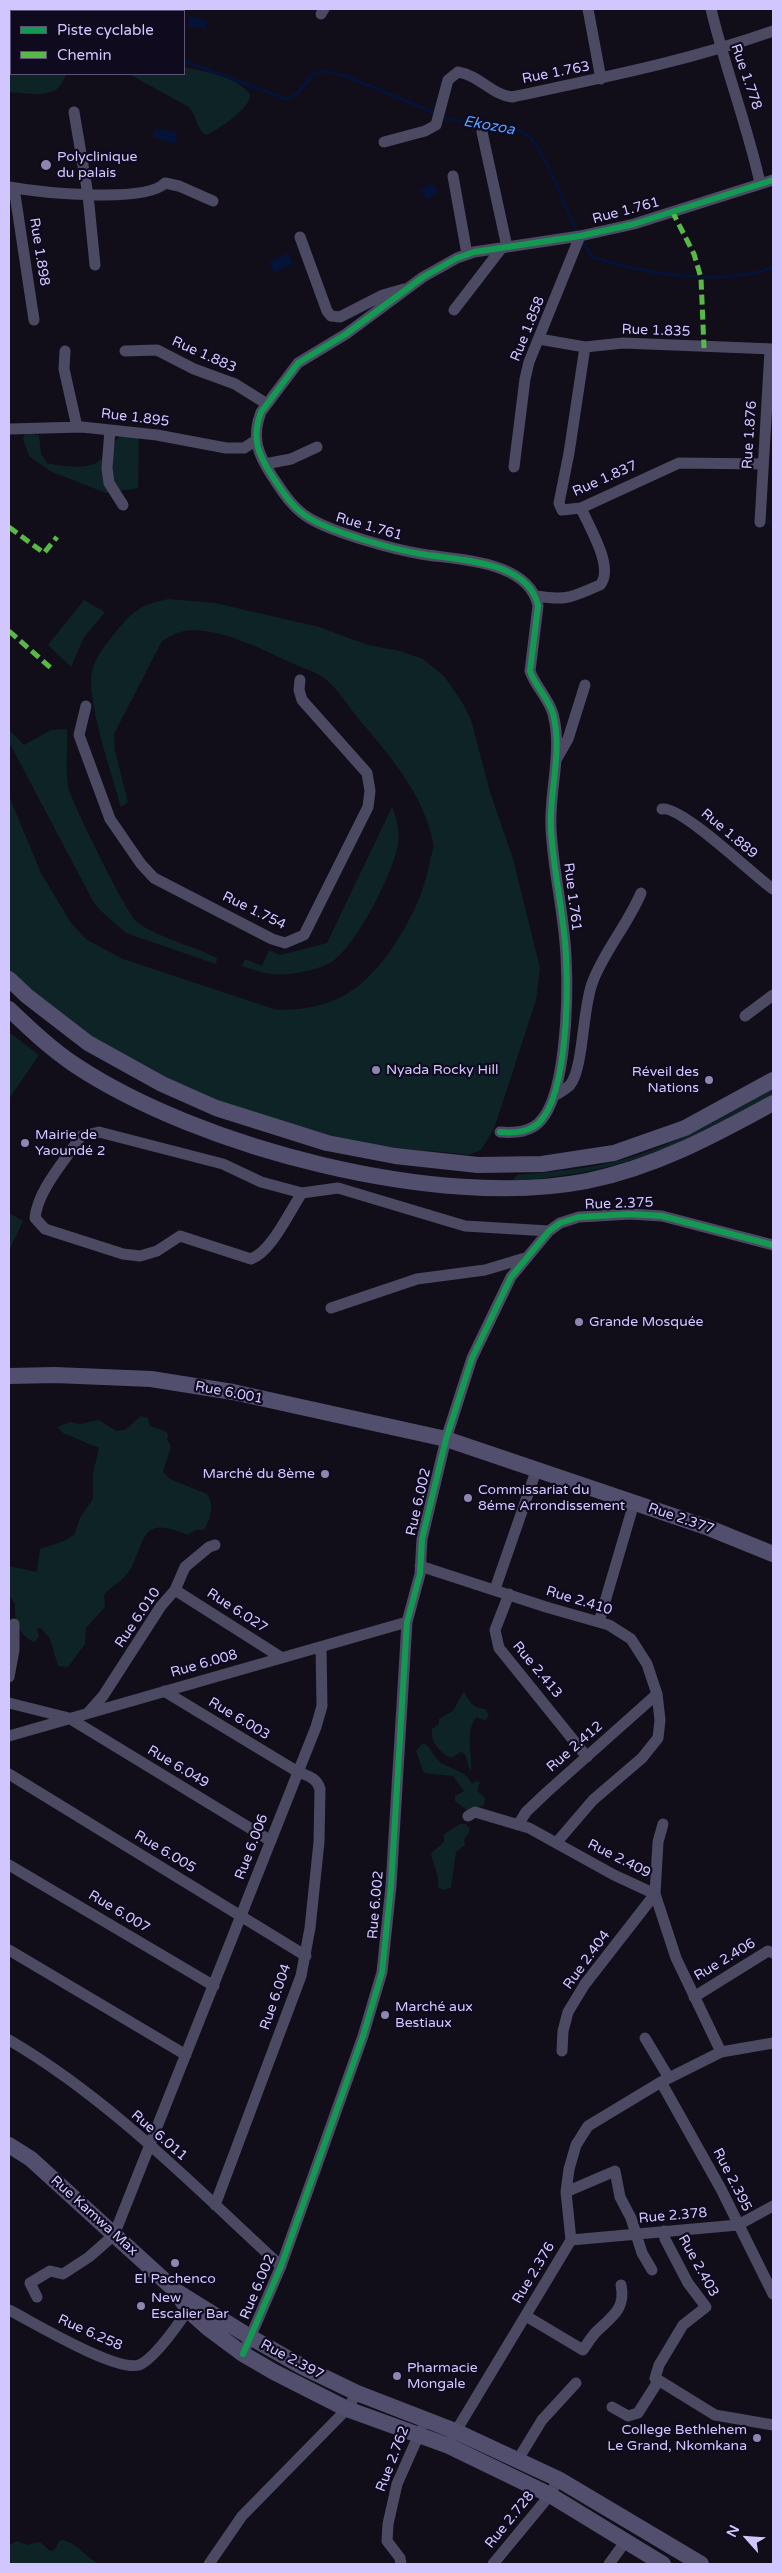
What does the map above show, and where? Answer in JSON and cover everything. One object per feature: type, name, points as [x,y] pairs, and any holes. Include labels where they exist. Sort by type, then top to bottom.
[{"type":"main road","points":[[9,979],[27,996],[88,1043],[162,1084],[216,1108],[327,1143],[395,1156],[478,1165],[514,1165],[542,1164],[614,1153],[685,1128],[773,1080]]},
{"type":"main road","points":[[9,1009],[40,1038],[75,1065],[135,1099],[191,1124],[322,1163],[379,1177],[419,1182],[495,1188],[587,1181],[637,1168],[674,1155],[773,1103]]},
{"type":"main road","name":"Rue 6.001","points":[[9,1376],[55,1375],[151,1379],[233,1392],[446,1439]]},
{"type":"main road","name":"Rue 2.377","points":[[446,1439],[709,1528],[773,1554]]},
{"type":"main road","name":"Rue Kamwa Max","points":[[9,2145],[31,2160],[176,2291]]},
{"type":"main road","name":"Rue 2.397","points":[[176,2291],[244,2354],[347,2409],[420,2435],[452,2438],[558,2478],[691,2562]]},
{"type":"main road","name":"Rue 2.397","points":[[191,2305],[303,2367],[357,2393],[424,2419],[452,2438],[663,2564]]},
{"type":"street","points":[[588,9],[601,79]]},
{"type":"street","name":"Rue 1.778","points":[[711,9],[720,49],[744,115],[760,183]]},
{"type":"street","name":"Rue 1.763","points":[[384,142],[425,131],[436,125],[448,80],[458,72],[468,73],[503,96],[512,96],[601,79],[720,49],[773,31]]},
{"type":"street","points":[[74,112],[83,175],[88,195],[95,265]]},
{"type":"street","points":[[454,310],[504,248],[482,132]]},
{"type":"street","points":[[453,176],[467,254]]},
{"type":"street","name":"Rue 1.761","points":[[500,1132],[512,1133],[535,1127],[554,1096],[561,1070],[566,1009],[566,965],[551,826],[556,734],[553,712],[532,680],[530,671],[538,606],[536,596],[529,587],[499,566],[419,554],[328,529],[294,507],[265,464],[255,441],[258,422],[267,404],[276,395],[298,363],[346,334],[423,277],[467,254],[580,236],[634,224],[773,180]]},
{"type":"street","points":[[11,187],[88,195],[161,188],[165,183],[179,186],[213,202]]},
{"type":"street","name":"Rue 1.898","points":[[11,187],[34,320]]},
{"type":"street","name":"Rue 1.858","points":[[514,467],[525,379],[580,236]]},
{"type":"street","points":[[300,237],[327,312],[331,316],[340,317],[383,295],[410,287]]},
{"type":"street","name":"Rue 1.835","points":[[539,339],[585,347],[631,344],[772,349]]},
{"type":"street","name":"Rue 1.837","points":[[585,347],[569,453],[558,503],[562,510],[581,508],[679,463],[763,464]]},
{"type":"street","name":"Rue 1.876","points":[[760,522],[772,349]]},
{"type":"street","name":"Rue 1.883","points":[[125,351],[157,350],[194,369],[235,384],[267,404]]},
{"type":"street","points":[[66,351],[64,369],[77,427]]},
{"type":"street","name":"Rue 1.895","points":[[9,429],[77,427],[157,435],[226,448],[244,448],[255,441]]},
{"type":"street","points":[[110,430],[107,468],[109,483],[122,504]]},
{"type":"street","points":[[265,464],[290,459],[317,446]]},
{"type":"street","points":[[536,596],[560,600],[567,599],[600,586],[603,582],[606,574],[605,564],[581,508]]},
{"type":"street","name":"Rue 1.754","points":[[86,706],[79,736],[110,819],[142,864],[154,878],[272,939],[285,943],[304,935],[368,807],[370,791],[366,773],[302,700],[299,690],[300,680]]},
{"type":"street","points":[[555,762],[568,739],[585,685]]},
{"type":"street","name":"Rue 1.889","points":[[662,808],[676,812],[695,824],[745,865],[755,876],[773,889]]},
{"type":"street","points":[[554,1096],[570,1086],[576,1074],[585,1005],[593,980],[604,957],[634,910],[641,893]]},
{"type":"street","points":[[745,1016],[773,995]]},
{"type":"street","points":[[302,1193],[268,1246],[259,1256],[251,1259],[180,1236],[157,1251],[140,1256],[123,1254],[45,1229],[35,1218],[36,1210],[43,1194],[81,1136],[98,1132],[223,1164],[261,1182],[302,1193],[338,1188],[465,1226],[549,1231]]},
{"type":"street","points":[[322,1163],[328,1188]]},
{"type":"street","name":"Rue 2.375","points":[[446,1439],[472,1358],[511,1277],[549,1231],[560,1223],[580,1217],[630,1214],[662,1216],[773,1245]]},
{"type":"street","points":[[330,1308],[417,1278],[486,1270],[525,1258]]},
{"type":"street","name":"Rue 6.002","points":[[244,2354],[281,2266],[363,2036],[382,1972],[391,1886],[407,1622],[420,1566],[422,1539],[446,1439]]},
{"type":"street","points":[[495,1589],[536,1471]]},
{"type":"street","points":[[599,1622],[634,1504]]},
{"type":"street","name":"Rue 6.010","points":[[88,1713],[103,1696],[161,1606],[175,1590],[184,1567],[209,1547],[215,1546]]},
{"type":"street","name":"Rue 2.410","points":[[420,1566],[620,1630],[631,1639],[647,1664],[657,1694],[660,1720],[658,1738],[642,1758],[593,1800],[557,1842]]},
{"type":"street","name":"Rue 6.027","points":[[175,1590],[282,1658]]},
{"type":"street","name":"Rue 2.413","points":[[509,1594],[495,1630],[498,1648],[587,1757]]},
{"type":"street","name":"Rue 6.008","points":[[9,1736],[407,1622]]},
{"type":"street","points":[[9,1677],[14,1650],[14,1624]]},
{"type":"street","name":"Rue 6.006","points":[[114,2235],[151,2147],[322,1706],[321,1647]]},
{"type":"street","name":"Rue 6.003","points":[[164,1691],[298,1772]]},
{"type":"street","name":"Rue 2.412","points":[[518,1824],[526,1812],[547,1792],[657,1694]]},
{"type":"street","points":[[9,1703],[69,1718]]},
{"type":"street","name":"Rue 6.049","points":[[69,1718],[271,1841]]},
{"type":"street","name":"Rue 6.004","points":[[215,2205],[302,1976],[306,1956],[319,1842],[320,1789],[318,1783],[313,1778],[298,1772]]},
{"type":"street","name":"Rue 6.005","points":[[9,1774],[306,1956]]},
{"type":"street","name":"Rue 2.409","points":[[468,1816],[475,1812],[518,1824],[557,1842],[614,1875],[655,1894],[676,1958],[721,2052]]},
{"type":"street","points":[[655,1894],[658,1842],[663,1824]]},
{"type":"street","name":"Rue 6.007","points":[[9,1865],[214,1986]]},
{"type":"street","name":"Rue 2.404","points":[[562,2051],[563,2031],[572,2005],[585,1984],[655,1894]]},
{"type":"street","points":[[9,1950],[186,2054]]},
{"type":"street","name":"Rue 2.406","points":[[694,1997],[768,1951],[773,1953]]},
{"type":"street","name":"Rue 2.395","points":[[646,2038],[665,2080],[773,2294]]},
{"type":"street","name":"Rue 6.011","points":[[9,2040],[72,2081],[151,2147],[281,2266]]},
{"type":"street","name":"Rue 2.376","points":[[452,2438],[571,2240],[566,2192],[569,2170],[576,2145],[588,2126],[665,2080],[721,2052],[773,2043]]},
{"type":"street","points":[[566,2192],[615,2171],[620,2197],[642,2253],[652,2270]]},
{"type":"street","name":"Rue 2.378","points":[[571,2240],[738,2225],[773,2206]]},
{"type":"street","name":"Rue 2.403","points":[[655,2378],[669,2347],[683,2324],[706,2306],[688,2283],[665,2239],[664,2231]]},
{"type":"street","points":[[37,2298],[30,2283],[50,2271],[63,2274],[89,2258],[114,2235]]},
{"type":"street","points":[[763,2273],[773,2267]]},
{"type":"street","points":[[526,2316],[583,2350],[597,2331],[608,2323],[618,2310],[623,2297],[621,2285]]},
{"type":"street","name":"Rue 6.258","points":[[9,2310],[52,2334],[107,2359],[126,2365],[136,2365],[142,2364],[156,2351],[191,2305]]},
{"type":"street","points":[[612,2407],[628,2416],[638,2413],[657,2383],[655,2378]]},
{"type":"street","points":[[655,2378],[715,2415],[773,2425]]},
{"type":"street","points":[[517,2461],[542,2420],[576,2383]]},
{"type":"street","points":[[209,2564],[248,2510],[347,2409],[357,2393]]},
{"type":"street","name":"Rue 2.762","points":[[402,2564],[400,2558],[387,2541],[388,2524],[401,2473],[420,2435],[424,2419]]},
{"type":"street","name":"Rue 2.728","points":[[494,2564],[550,2495],[558,2478]]},
{"type":"street","points":[[609,2564],[625,2542]]},
{"type":"green space","points":[[9,9],[87,10],[10,10],[10,75],[66,75],[58,88],[47,93],[9,92]]},
{"type":"green space","points":[[185,67],[228,78],[250,94],[246,106],[240,112],[206,135],[202,132],[193,113],[187,106],[131,75],[185,75]]},
{"type":"green space","points":[[25,433],[39,435],[41,454],[47,463],[72,467],[86,466],[98,462],[119,437],[139,435],[138,488],[106,493],[50,471],[29,456],[23,439]]},
{"type":"green space","points":[[168,599],[215,603],[319,627],[368,645],[400,651],[423,659],[444,676],[462,702],[471,720],[490,792],[513,859],[540,968],[536,1000],[494,1129],[481,1150],[468,1155],[359,1143],[289,1126],[216,1102],[181,1088],[114,1055],[75,1029],[9,974],[9,796],[41,873],[71,923],[87,940],[123,959],[277,1010],[297,1009],[330,1002],[357,987],[370,976],[393,947],[406,927],[416,906],[424,884],[433,845],[422,808],[404,776],[382,746],[329,682],[314,672],[233,638],[206,631],[189,630],[162,641],[114,734],[115,751],[128,802],[121,807],[96,719],[91,684],[92,672],[101,651],[132,614],[150,604]]},
{"type":"green space","points":[[84,600],[105,612],[84,637],[71,667],[48,645]]},
{"type":"green space","points":[[67,729],[69,790],[101,859],[131,914],[137,922],[146,928],[217,958],[216,964],[126,933],[94,903],[9,742],[9,730],[24,745],[51,730]]},
{"type":"green space","points":[[392,807],[399,835],[395,857],[371,910],[349,945],[338,957],[322,967],[292,974],[260,972],[242,966],[245,959],[262,966],[269,950],[280,955],[327,943]]},
{"type":"green space","points":[[9,1032],[39,1055],[9,1099]]},
{"type":"green space","points":[[773,1089],[773,1094],[719,1123],[666,1148],[639,1158],[582,1173],[522,1181],[513,1179],[518,1175],[601,1165],[647,1152],[702,1128]]},
{"type":"green space","points":[[9,1213],[23,1221],[9,1251]]},
{"type":"green space","points":[[141,1416],[148,1418],[150,1426],[165,1431],[168,1434],[167,1440],[171,1446],[163,1472],[170,1479],[207,1494],[211,1503],[210,1517],[204,1530],[196,1530],[187,1535],[162,1528],[148,1532],[131,1568],[104,1595],[105,1607],[86,1628],[85,1644],[68,1667],[58,1666],[50,1639],[41,1628],[37,1629],[39,1637],[34,1642],[25,1636],[18,1626],[15,1604],[9,1595],[9,1566],[37,1572],[40,1549],[64,1541],[74,1535],[81,1516],[93,1499],[93,1473],[99,1448],[63,1433],[57,1427],[70,1422],[80,1424],[99,1420],[116,1431],[125,1430]]},
{"type":"green space","points":[[464,1691],[471,1703],[485,1709],[489,1715],[485,1721],[477,1717],[473,1722],[470,1736],[471,1773],[465,1754],[461,1752],[451,1758],[436,1746],[432,1738],[432,1729],[439,1724],[439,1719],[453,1711]]},
{"type":"green space","points":[[423,1743],[439,1761],[462,1773],[470,1779],[472,1784],[476,1781],[480,1782],[477,1791],[485,1798],[484,1805],[469,1812],[455,1801],[455,1796],[464,1791],[453,1776],[424,1773],[416,1751]]},
{"type":"green space","points":[[460,1824],[466,1824],[470,1830],[464,1840],[465,1845],[456,1852],[451,1888],[443,1890],[438,1887],[431,1853],[444,1842],[444,1834]]},
{"type":"green space","points":[[62,2540],[78,2547],[100,2564],[9,2564],[9,2545],[17,2541],[27,2545],[40,2542],[50,2551],[55,2549],[59,2541]]},
{"type":"water","points":[[190,16],[207,20],[206,29],[188,26]]},
{"type":"water","points":[[155,129],[177,132],[175,144],[153,137]]},
{"type":"water","points":[[432,183],[438,192],[427,200],[420,190]]},
{"type":"water","points":[[288,253],[293,264],[274,273],[269,262]]},
{"type":"waterway","name":"Ekozoa","points":[[185,61],[286,99],[297,94],[313,74],[324,71],[346,76],[452,120],[513,127],[531,137],[548,165],[577,233]]},
{"type":"waterway","name":"Ekozoa","points":[[582,240],[592,257],[658,273],[707,277],[730,276],[773,268]]},
{"type":"waterway","points":[[763,524],[769,522],[773,524]]},
{"type":"marked path","points":[[672,211],[694,254],[701,278],[704,348]]},
{"type":"marked path","points":[[9,527],[44,553],[57,537]]},
{"type":"marked path","points":[[9,631],[52,669]]},
{"type":"cycle path","points":[[500,1132],[525,1130],[533,1127],[545,1116],[553,1097],[559,1074],[566,1021],[567,973],[565,940],[551,828],[557,742],[556,728],[551,708],[530,671],[538,606],[532,591],[521,579],[507,571],[490,565],[421,554],[379,544],[348,535],[309,518],[288,499],[263,460],[256,438],[258,421],[261,412],[298,363],[346,334],[423,277],[457,258],[474,252],[580,236],[634,224],[773,180]]},
{"type":"cycle path","points":[[243,2354],[281,2266],[363,2036],[382,1972],[391,1886],[407,1622],[420,1574],[422,1539],[446,1439],[472,1358],[511,1277],[549,1231],[560,1223],[579,1217],[630,1214],[662,1216],[773,1245]]},
{"type":"place","name":"Polyclinique du palais","points":[[46,165]]},
{"type":"place","name":"Nyada Rocky Hill","points":[[376,1070]]},
{"type":"place","name":"Réveil des Nations","points":[[709,1080]]},
{"type":"place","name":"Mairie de Yaoundé 2","points":[[25,1143]]},
{"type":"place","name":"Grande Mosquée","points":[[579,1322]]},
{"type":"place","name":"Marché du 8ème","points":[[325,1474]]},
{"type":"place","name":"Commissariat du 8éme Arrondissement","points":[[468,1498]]},
{"type":"place","name":"Marché aux Bestiaux","points":[[385,2015]]},
{"type":"place","name":"El Pachenco","points":[[175,2263]]},
{"type":"place","name":"New Escalier Bar","points":[[141,2306]]},
{"type":"place","name":"Pharmacie Mongale","points":[[397,2376]]},
{"type":"place","name":"College Bethlehem Le Grand, Nkomkana","points":[[757,2438]]}]
